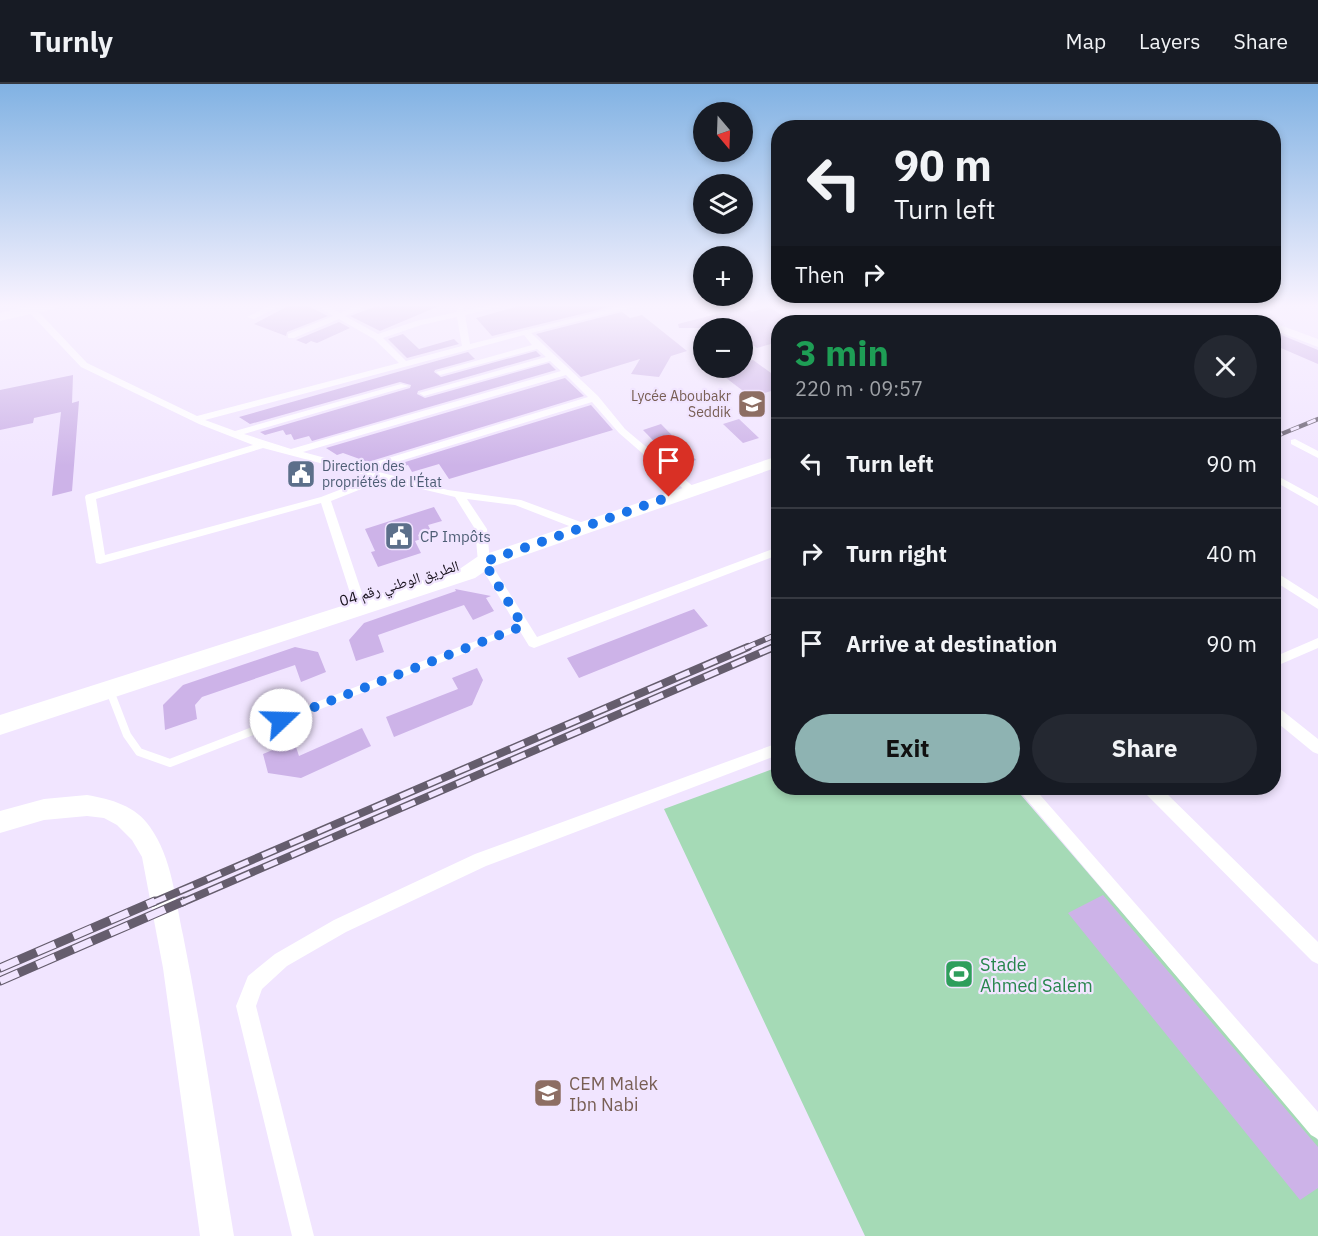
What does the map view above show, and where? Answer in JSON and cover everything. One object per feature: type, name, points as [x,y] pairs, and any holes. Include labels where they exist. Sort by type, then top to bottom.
[{"type":"main road","points":[[484,562],[771,462]]},
{"type":"main road","name":"الطريق الوطني رقم 04","points":[[0,713],[459,564],[484,562]]},
{"type":"main road","name":"الطريق الوطني رقم 04","points":[[0,725],[468,573],[484,562]]},
{"type":"street","points":[[78,359],[84,364],[196,419],[263,445],[458,494],[517,502],[582,527]]},
{"type":"street","points":[[399,359],[405,364]]},
{"type":"street","points":[[196,419],[425,359]]},
{"type":"street","points":[[440,372],[490,359]]},
{"type":"street","points":[[424,393],[549,359]]},
{"type":"street","points":[[553,359],[595,398],[637,445],[691,490]]},
{"type":"street","points":[[293,453],[568,372]]},
{"type":"street","points":[[235,434],[404,386]]},
{"type":"street","points":[[360,470],[595,398]]},
{"type":"street","points":[[1295,442],[1318,455]]},
{"type":"street","points":[[263,445],[90,497],[99,560],[325,499],[384,476]]},
{"type":"street","points":[[1281,481],[1318,503]]},
{"type":"street","points":[[458,494],[481,529],[484,562],[534,643],[771,554]]},
{"type":"street","points":[[325,499],[357,596]]},
{"type":"street","points":[[1281,580],[1318,605]]},
{"type":"street","points":[[1281,659],[1318,643]]},
{"type":"street","points":[[1281,718],[1318,748]]},
{"type":"street","points":[[303,1236],[246,1006],[255,983],[281,960],[340,926],[481,860],[771,752]]},
{"type":"street","points":[[1031,795],[1318,1128]]},
{"type":"street","points":[[1158,795],[1318,955]]},
{"type":"street","points":[[0,822],[39,810],[75,804],[102,806],[128,819],[147,841],[154,854],[176,968],[218,1236]]},
{"type":"lane","points":[[109,689],[127,735],[139,752],[170,763],[523,626]]},
{"type":"green space","name":"Stade Ahmed Salem","points":[[771,770],[771,795],[1021,795],[1318,1140],[1318,1236],[865,1236],[664,809]]},
{"type":"building","points":[[444,359],[475,359],[435,370],[434,372],[441,377],[508,359],[531,359],[418,391],[417,394],[425,398],[549,363],[556,370],[312,441],[309,436],[294,440],[291,434],[286,435],[283,430],[265,435],[260,432],[410,388],[411,385],[400,382],[250,424],[239,417]]},
{"type":"building","points":[[562,359],[669,359],[659,377],[631,374],[640,359],[581,377]]},
{"type":"building","points":[[1306,359],[1318,359],[1318,364]]},
{"type":"building","points":[[753,360],[771,373],[771,391],[751,397],[726,378],[753,378]]},
{"type":"building","points":[[73,375],[72,403],[79,401],[72,491],[52,496],[61,412],[34,418],[33,423],[0,430],[0,390]]},
{"type":"building","points":[[565,378],[584,396],[368,462],[343,453],[337,455],[326,448]]},
{"type":"building","points":[[591,405],[613,430],[449,479],[439,464],[412,472],[408,465],[403,466],[402,463]]},
{"type":"building","points":[[739,419],[759,438],[743,443],[723,424]]},
{"type":"building","points":[[661,424],[696,460],[678,466],[643,430]]},
{"type":"building","points":[[434,507],[442,521],[428,525],[431,531],[418,535],[421,539],[415,541],[421,553],[378,567],[371,552],[375,551],[365,529]]},
{"type":"building","points":[[455,589],[491,596],[486,598],[494,611],[473,620],[464,605],[378,635],[384,652],[356,661],[349,640],[364,623],[456,591]]},
{"type":"building","points":[[694,609],[708,626],[579,678],[567,658]]},
{"type":"building","points":[[295,647],[318,652],[326,672],[301,682],[295,665],[202,697],[195,705],[197,719],[165,730],[163,705],[183,685]]},
{"type":"building","points":[[477,668],[483,680],[472,705],[394,737],[386,717],[458,689],[452,678]]},
{"type":"building","points":[[362,728],[371,746],[301,778],[268,773],[263,754],[294,741],[299,756]]},
{"type":"building","points":[[1103,895],[1318,1147],[1318,1188],[1300,1200],[1068,913]]},
{"type":"railway","points":[[1281,434],[1318,419]]},
{"type":"railway","points":[[745,648],[771,637]]},
{"type":"railway","points":[[152,903],[748,647]]},
{"type":"railway","points":[[181,903],[771,648]]},
{"type":"railway","points":[[0,968],[155,901]]},
{"type":"railway","points":[[0,981],[184,901]]},
{"type":"place","name":"Lycée Aboubakr Seddik","points":[[752,404]]},
{"type":"place","name":"Direction des propriétés de l'État","points":[[301,474]]},
{"type":"place","name":"CP Impôts","points":[[399,536]]},
{"type":"place","name":"Stade Ahmed Salem","points":[[959,974]]},
{"type":"place","name":"CEM Malek Ibn Nabi","points":[[548,1093]]},
{"type":"route","points":[[281,720],[523,626],[484,562],[669,497]]}]
